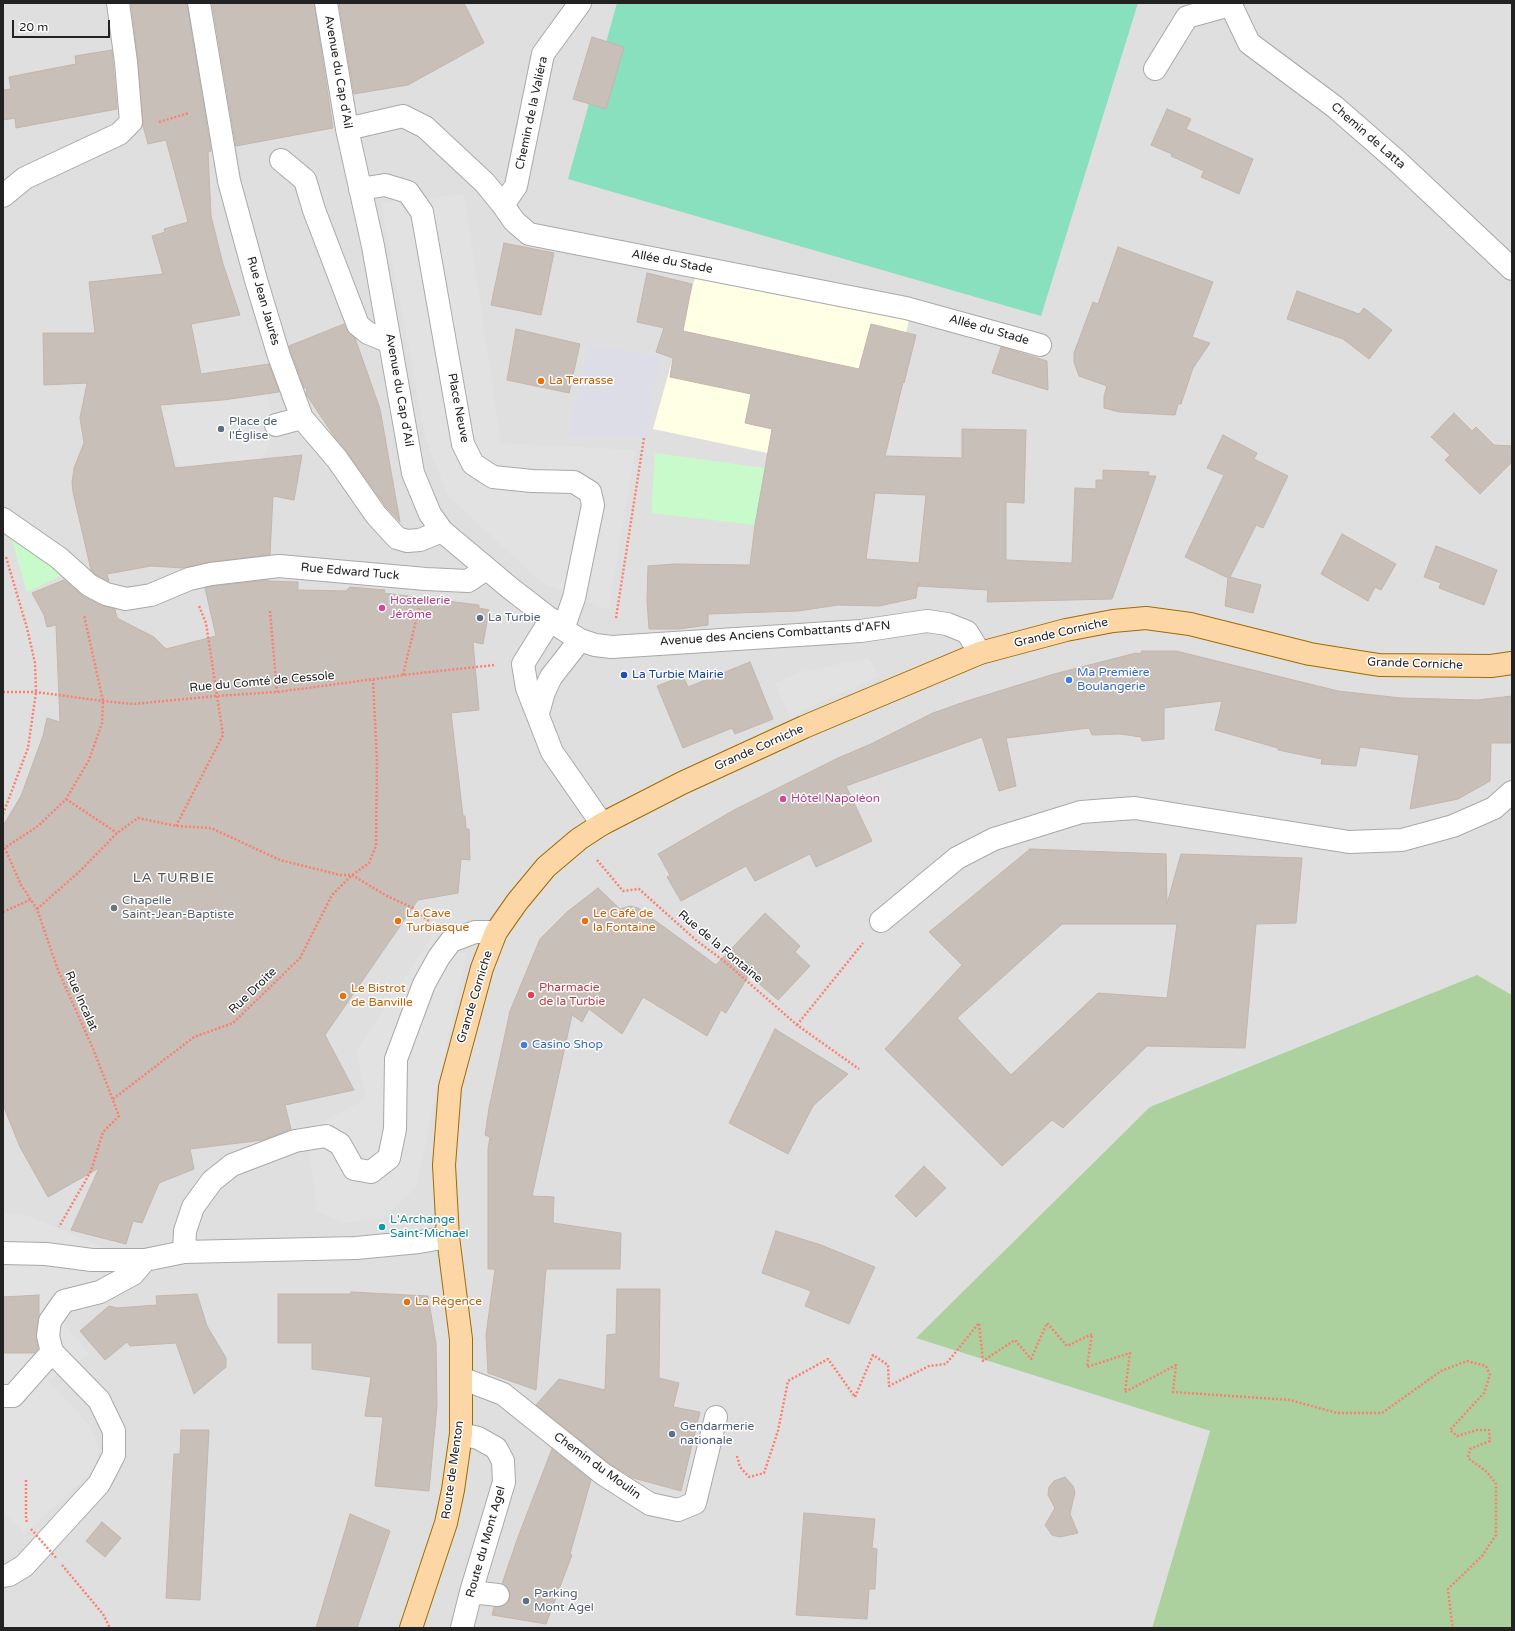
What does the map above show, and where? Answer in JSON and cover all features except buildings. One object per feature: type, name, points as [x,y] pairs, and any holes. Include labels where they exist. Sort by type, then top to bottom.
[{"type":"main road","name":"Grande Corniche","points":[[461,1378],[461,1339],[448,1237],[444,1165],[450,1087],[482,968],[496,932],[517,902],[546,868],[579,839],[602,824],[682,783],[765,745],[980,653],[1066,630],[1113,621],[1146,618],[1190,624],[1310,654],[1379,665],[1491,666],[1512,663]]},
{"type":"main road","name":"Route de Menton","points":[[411,1628],[446,1523],[453,1490],[461,1434],[461,1378]]},
{"type":"street","points":[[3,196],[26,178],[119,134],[131,122],[126,62],[118,3]]},
{"type":"street","name":"Rue Jean Jaurès","points":[[199,3],[230,181],[256,280],[279,356],[302,418],[337,459],[376,515],[398,538],[407,541],[420,540],[442,531]]},
{"type":"street","name":"Avenue du Cap d'Ail","points":[[326,3],[347,129],[374,246],[413,473],[430,514],[442,531],[486,569],[565,629]]},
{"type":"street","name":"Chemin de la Valiéra","points":[[504,205],[516,186],[543,54],[580,3]]},
{"type":"street","points":[[1155,68],[1187,17],[1230,4]]},
{"type":"street","name":"Chemin de Latta","points":[[1230,4],[1249,43],[1335,107],[1397,160],[1512,269]]},
{"type":"street","name":"Allée du Stade","points":[[347,129],[403,116],[425,127],[485,183],[504,205],[514,221],[529,234],[906,308],[1040,345]]},
{"type":"street","points":[[281,160],[305,180],[314,210],[358,325],[368,333],[390,342]]},
{"type":"street","name":"Place Neuve","points":[[360,189],[385,185],[408,192],[422,212],[463,444],[473,464],[494,477],[532,481],[574,482],[590,492],[593,505],[574,598],[565,629]]},
{"type":"street","points":[[276,425],[302,418]]},
{"type":"street","name":"Rue Edward Tuck","points":[[3,519],[59,558],[89,585],[106,594],[126,599],[151,595],[189,579],[211,574],[279,566],[426,579],[468,580],[486,569]]},
{"type":"street","name":"Avenue des Anciens Combattants d'AFN","points":[[565,629],[595,645],[612,646],[861,631],[927,621],[947,624],[967,632],[980,653]]},
{"type":"street","points":[[565,629],[523,664],[527,688],[552,752],[602,824]]},
{"type":"street","points":[[538,713],[544,692],[551,677],[565,629]]},
{"type":"street","points":[[881,921],[957,858],[994,839],[1081,812],[1134,808],[1349,842],[1402,840],[1453,826],[1494,808],[1512,792]]},
{"type":"street","points":[[184,1252],[185,1231],[193,1207],[212,1181],[232,1165],[295,1141],[326,1136],[340,1144],[354,1169],[371,1172],[389,1158],[395,1129],[396,1059],[424,984],[439,957],[451,941],[475,932],[496,932]]},
{"type":"street","points":[[3,1253],[46,1254],[92,1260],[145,1260],[184,1252],[356,1248],[419,1242],[448,1237]]},
{"type":"street","points":[[3,1576],[9,1575],[24,1566],[99,1484],[114,1455],[114,1431],[99,1400],[52,1352],[48,1336],[50,1320],[64,1301],[100,1292],[133,1274],[145,1260]]},
{"type":"street","points":[[3,1396],[13,1396],[52,1352]]},
{"type":"street","name":"Chemin du Moulin","points":[[461,1378],[503,1394],[603,1474],[650,1504],[678,1510],[695,1503],[716,1417],[703,1473]]},
{"type":"street","name":"Chemin du Moulin","points":[[709,1447],[718,1410]]},
{"type":"street","name":"Route du Mont Agel","points":[[461,1434],[478,1438],[496,1448],[503,1461],[504,1482],[471,1592],[462,1628]]},
{"type":"street","points":[[471,1592],[498,1595]]},
{"type":"path","points":[[131,122],[156,123],[216,105]]},
{"type":"path","points":[[612,646],[644,438]]},
{"type":"path","points":[[3,814],[28,748],[36,692],[35,663],[27,628],[5,554]]},
{"type":"path","points":[[176,826],[223,735],[206,623],[189,579]]},
{"type":"path","points":[[403,675],[426,579]]},
{"type":"path","points":[[4,849],[38,826],[66,799],[89,760],[102,723],[103,701],[83,611],[89,585]]},
{"type":"path","points":[[270,611],[277,692]]},
{"type":"path","name":"Rue du Comté de Cessole","points":[[3,692],[36,692],[134,704],[277,692],[486,665],[523,664]]},
{"type":"path","name":"Rue Droite","points":[[113,1099],[194,1037],[233,1023],[300,958],[332,894],[352,875],[368,863],[376,846],[377,761],[373,680]]},
{"type":"path","points":[[66,799],[117,833]]},
{"type":"path","points":[[37,909],[80,871],[117,833],[138,818],[176,826],[211,828],[280,860],[340,875],[352,875],[387,896],[413,908],[451,941]]},
{"type":"path","name":"Rue de la Fontaine","points":[[579,839],[623,891],[639,889],[697,941],[724,961],[797,1025],[859,1069]]},
{"type":"path","name":"Rue Incalat","points":[[3,844],[21,885],[32,899],[37,909],[58,970],[94,1052],[119,1116],[103,1132],[91,1171],[76,1200],[64,1216]]},
{"type":"path","points":[[3,912],[32,899]]},
{"type":"path","points":[[797,1025],[881,921]]},
{"type":"path","points":[[736,1453],[740,1467],[749,1477],[764,1473],[778,1431],[788,1381],[828,1359],[855,1397],[873,1355],[888,1365],[889,1386],[929,1366],[946,1364],[979,1323],[983,1361],[1015,1340],[1031,1359],[1047,1323],[1067,1346],[1092,1334],[1087,1367],[1130,1353],[1125,1392],[1176,1365],[1173,1392],[1290,1400],[1337,1413],[1382,1413],[1441,1371],[1467,1361],[1486,1366],[1490,1375],[1484,1393],[1450,1430],[1458,1436],[1477,1430],[1489,1430],[1490,1441],[1470,1449],[1468,1458],[1487,1472],[1496,1484],[1496,1535],[1482,1556],[1448,1589],[1452,1624],[1454,1628]]},
{"type":"path","points":[[26,1480],[26,1519],[31,1529],[103,1614],[110,1628]]},
{"type":"shaded area","points":[[3,3],[1512,3],[1512,995],[1477,976],[916,1337],[1210,1431],[1152,1628],[3,1628]]},
{"type":"shaded area","points":[[464,194],[501,443],[636,450],[608,610],[542,583],[448,496],[426,440],[381,203]]},
{"type":"shaded area","points":[[695,278],[910,316],[872,475],[653,429]]},
{"type":"shaded area","points":[[588,345],[662,356],[644,438],[568,437]]},
{"type":"shaded area","name":"Place de l'Église","points":[[267,394],[276,433],[262,459],[180,467],[170,445],[162,413],[175,404],[223,401]]},
{"type":"shaded area","points":[[869,658],[879,676],[790,716],[775,683],[800,672]]},
{"type":"shaded area","points":[[434,933],[466,955],[416,1188],[383,1218],[344,1223],[317,1211],[309,1149],[309,1129],[366,1099],[356,1050]]},
{"type":"shaded area","points":[[3,1214],[23,1214],[103,1247],[100,1305],[55,1313],[89,1354],[49,1381],[91,1427],[99,1449],[95,1469],[25,1534],[3,1511]]},
{"type":"green space","points":[[617,3],[1138,3],[1041,316],[568,179]]},
{"type":"green space","points":[[655,453],[765,468],[755,525],[651,513]]},
{"type":"green space","points":[[12,540],[44,560],[61,576],[27,592]]},
{"type":"green space","points":[[1477,975],[1512,995],[1512,1628],[1152,1628],[1210,1431],[916,1338],[1150,1107]]},
{"type":"place","name":"La Terrasse","points":[[541,381]]},
{"type":"place","name":"Place de l'Église","points":[[221,429]]},
{"type":"place","name":"Hostellerie Jérôme","points":[[382,608]]},
{"type":"place","name":"La Turbie","points":[[480,618]]},
{"type":"place","name":"La Turbie Mairie","points":[[624,675]]},
{"type":"place","name":"Ma Première Boulangerie","points":[[1069,680]]},
{"type":"place","name":"Hôtel Napoléon","points":[[783,799]]},
{"type":"place","name":"Chapelle Saint-Jean-Baptiste","points":[[114,908]]},
{"type":"place","name":"La Cave Turbiasque","points":[[398,921]]},
{"type":"place","name":"Le Café de la Fontaine","points":[[585,921]]},
{"type":"place","name":"Pharmacie de la Turbie","points":[[531,995]]},
{"type":"place","name":"Le Bistrot de Banville","points":[[343,996]]},
{"type":"place","name":"Casino Shop","points":[[524,1045]]},
{"type":"place","name":"L'Archange Saint-Michael","points":[[382,1227]]},
{"type":"place","name":"La Régence","points":[[407,1302]]},
{"type":"place","name":"Gendarmerie nationale","points":[[672,1434]]},
{"type":"place","name":"Parking Mont Agel","points":[[526,1601]]},
{"type":"district","name":"LA TURBIE","points":[[174,878]]}]
